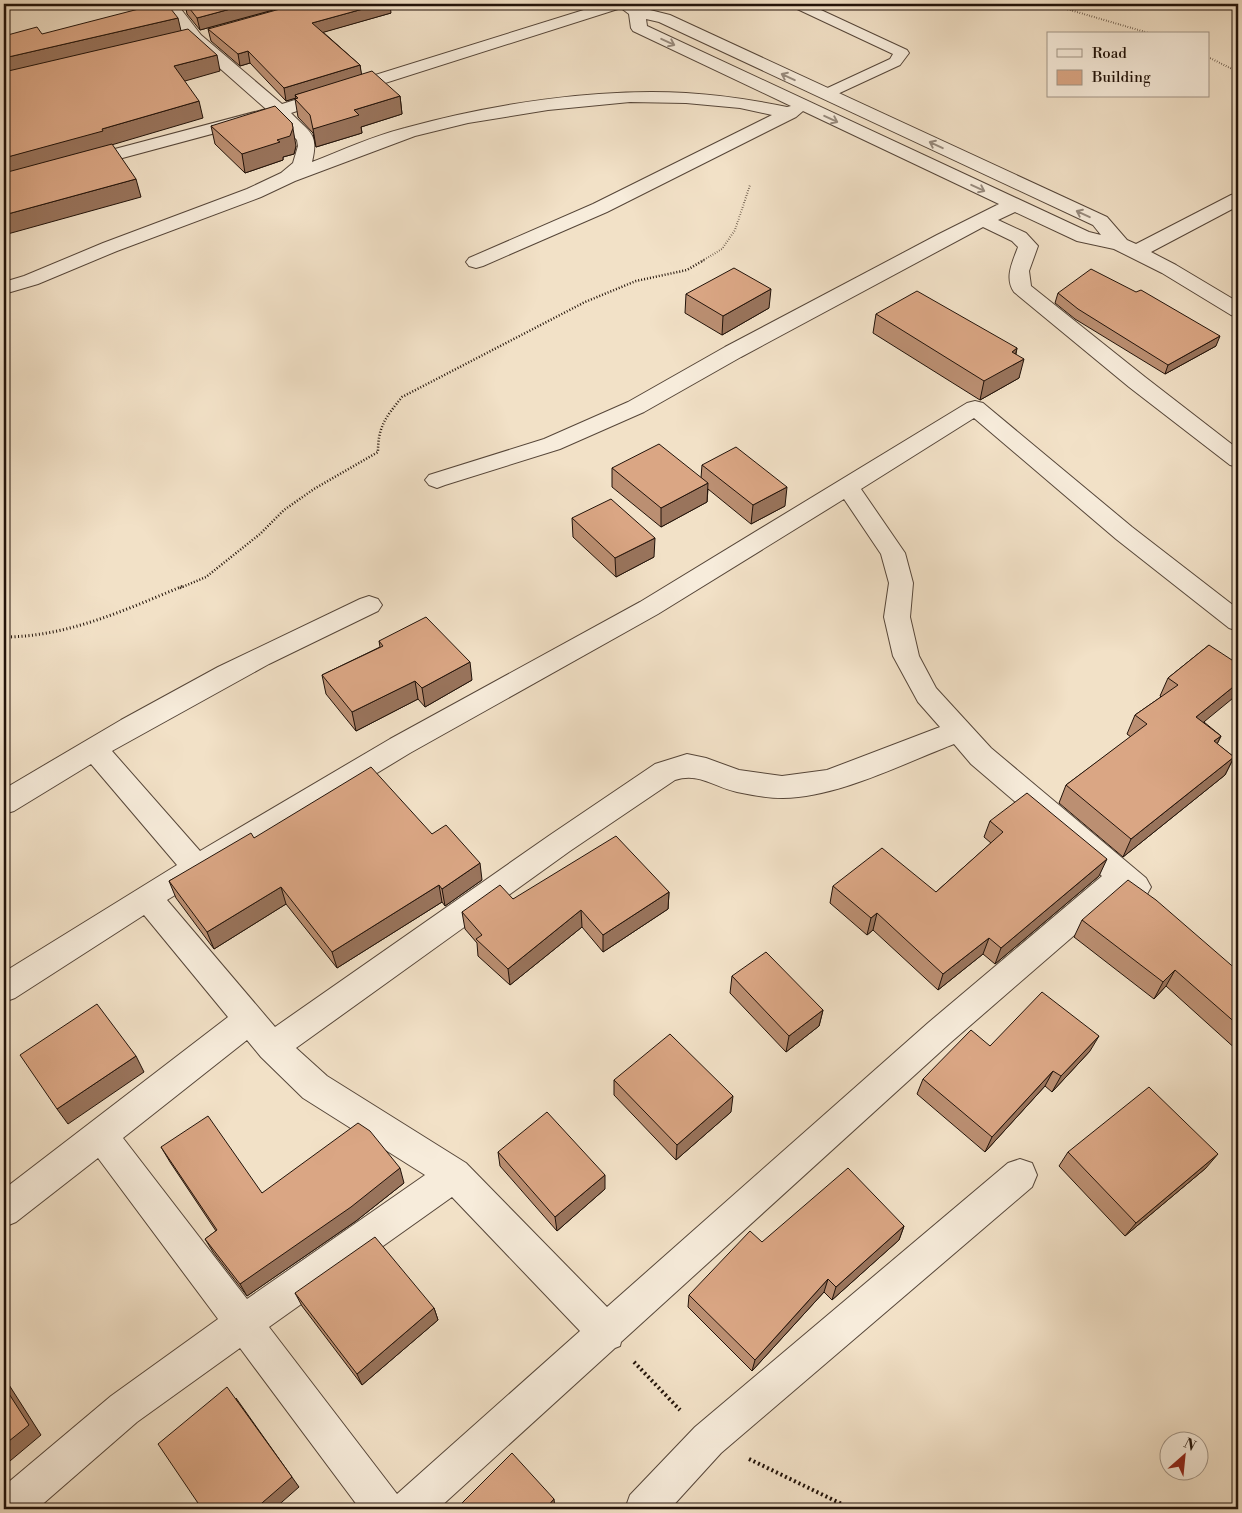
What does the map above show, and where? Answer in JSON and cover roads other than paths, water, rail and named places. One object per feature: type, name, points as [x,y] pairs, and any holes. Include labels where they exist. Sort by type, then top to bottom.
[{"type":"street","points":[[169,4],[196,38],[279,111],[306,139],[307,146],[302,165],[288,177]]},
{"type":"street","points":[[70,167],[279,111],[618,4]]},
{"type":"street","points":[[631,8],[664,18],[1100,222],[1128,248]]},
{"type":"street","points":[[631,8],[639,28],[797,110],[1014,204],[1084,238],[1128,248],[1169,269],[1238,311]]},
{"type":"street","points":[[176,42],[214,33]]},
{"type":"street","points":[[476,262],[600,208],[826,94]]},
{"type":"street","points":[[4,288],[409,132],[468,118],[548,105],[630,97],[740,103],[797,110]]},
{"type":"street","points":[[1128,248],[1238,199]]},
{"type":"street","points":[[437,480],[552,444],[636,407],[733,352],[1014,204]]},
{"type":"street","points":[[983,220],[1019,238],[1028,246],[1019,271],[1022,288],[1136,382],[1238,460]]},
{"type":"street","points":[[1019,238],[1050,222]]},
{"type":"street","points":[[4,988],[147,897],[400,746],[648,608],[975,408],[1124,533],[1238,622]]},
{"type":"street","points":[[847,486],[893,553],[901,582],[897,617],[906,656],[927,695],[981,756],[1151,900]]},
{"type":"street","points":[[5,801],[136,724],[262,656],[340,621],[370,605]]},
{"type":"street","points":[[272,1047],[560,843],[665,772],[687,765],[706,769],[737,781],[782,787],[829,782],[959,731]]},
{"type":"street","points":[[94,749],[197,868]]},
{"type":"street","points":[[409,1509],[940,1033],[1122,876]]},
{"type":"street","points":[[147,897],[272,1047],[315,1087],[454,1175],[607,1333]]},
{"type":"street","points":[[4,1210],[249,1020]]},
{"type":"street","points":[[101,1135],[384,1509]]},
{"type":"street","points":[[7,1509],[124,1410],[243,1323],[454,1175]]},
{"type":"street","points":[[644,1509],[708,1440],[1020,1175]]},
{"type":"lane","points":[[798,4],[902,53],[895,62],[826,94]]}]
